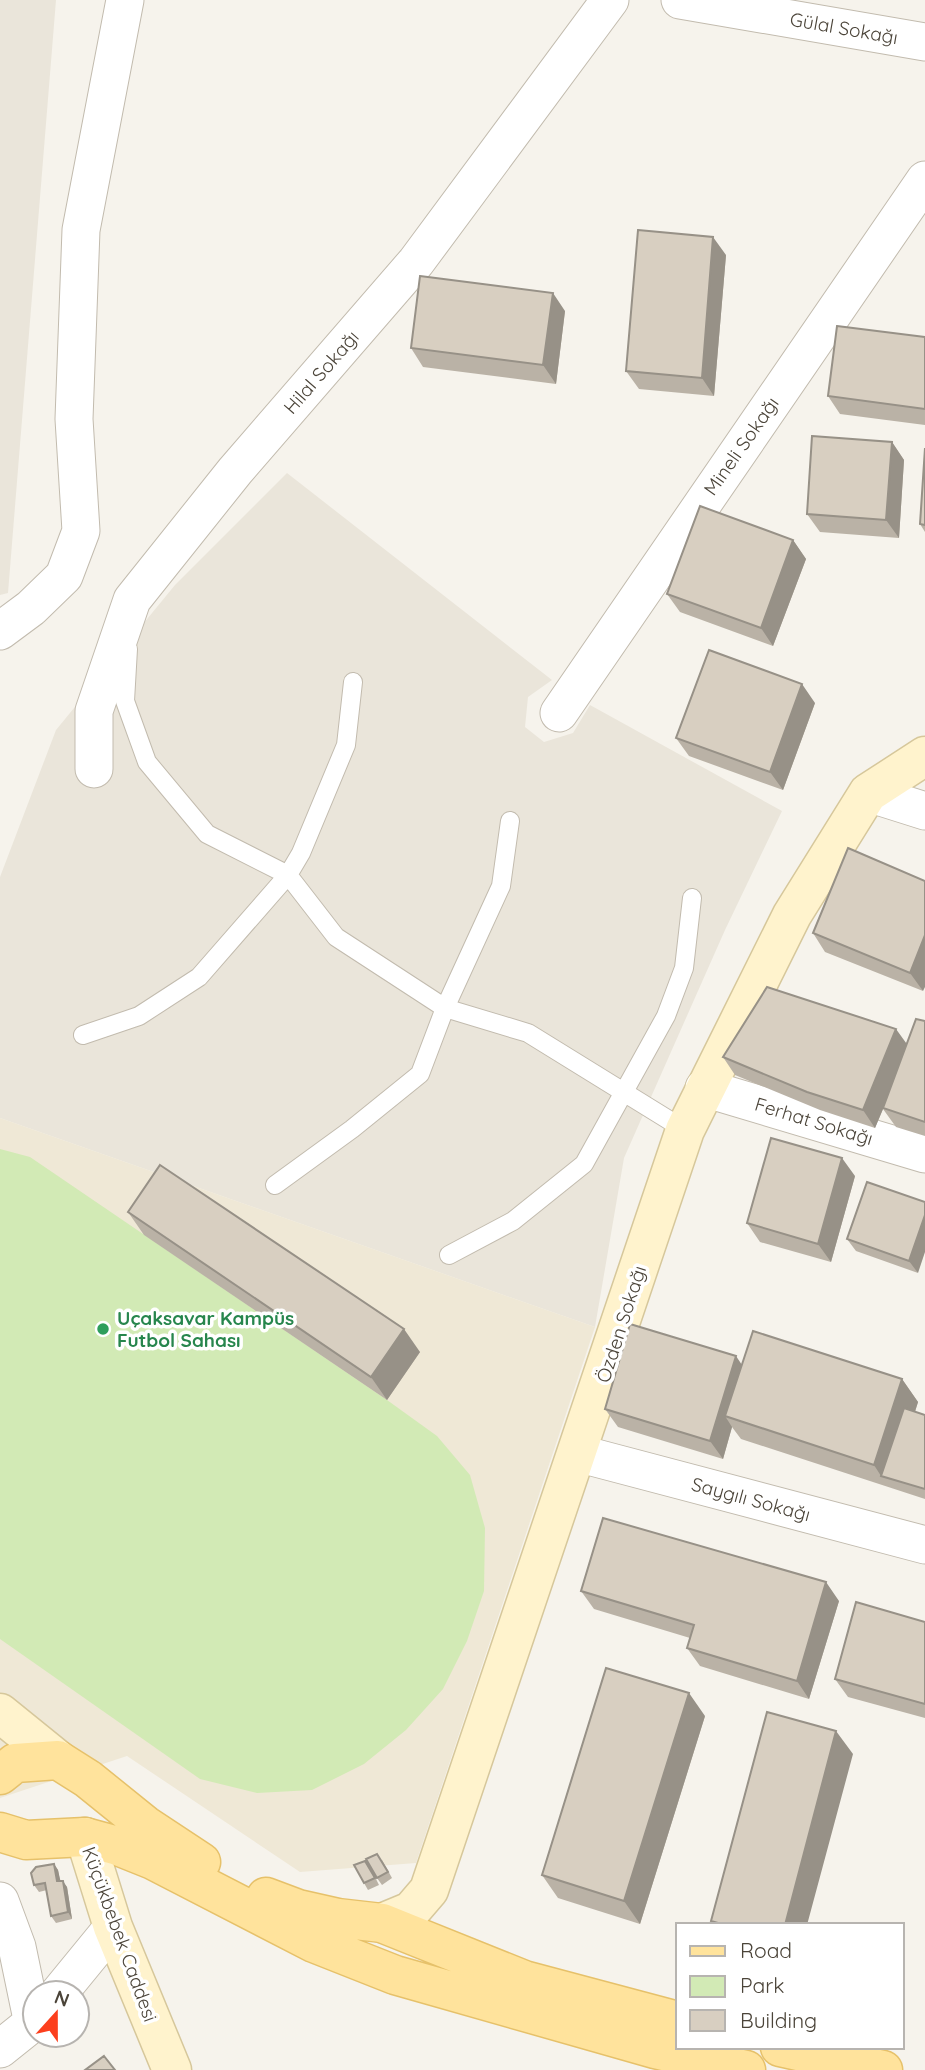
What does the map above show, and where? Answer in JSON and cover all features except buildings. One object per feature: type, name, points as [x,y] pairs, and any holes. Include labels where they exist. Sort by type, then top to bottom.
[{"type":"main road","points":[[0,1775],[15,1763],[73,1769],[145,1825],[207,1866],[260,1894],[298,1909],[338,1919],[382,1923],[524,1980],[676,2020]]},
{"type":"main road","points":[[73,1769],[92,1808],[85,1837]]},
{"type":"main road","points":[[0,1832],[26,1840],[85,1837],[153,1860],[266,1920],[395,1975],[655,2049],[746,2070]]},
{"type":"main road","points":[[789,2049],[883,2070]]},
{"type":"street","points":[[0,631],[31,608],[64,576],[81,531],[74,419],[81,230],[124,0]]},
{"type":"street","name":"Hilal Sokağı","points":[[94,769],[94,711],[132,600],[235,471],[416,262],[610,0]]},
{"type":"street","name":"Gülal Sokağı","points":[[680,0],[925,42]]},
{"type":"street","name":"Mineli Sokağı","points":[[559,713],[925,180]]},
{"type":"street","name":"Özden Sokağı","points":[[382,1923],[411,1911],[429,1890],[685,1130],[704,1087],[792,915],[868,793],[925,756]]},
{"type":"street","points":[[868,793],[925,811]]},
{"type":"street","name":"Ferhat Sokağı","points":[[704,1087],[925,1154]]},
{"type":"street","name":"Saygılı Sokağı","points":[[577,1454],[925,1545]]},
{"type":"street","points":[[0,1713],[73,1769]]},
{"type":"street","name":"Küçükbebek Caddesi","points":[[85,1837],[113,1927],[172,2070]]},
{"type":"street","points":[[0,1901],[17,1947],[24,1979]]},
{"type":"street","points":[[70,1979],[113,1927]]},
{"type":"street","points":[[0,2049],[21,2033]]},
{"type":"lane","points":[[132,600],[125,701],[147,762],[207,834],[288,875],[336,937],[445,1008],[528,1033],[685,1130]]},
{"type":"lane","points":[[83,1035],[139,1016],[199,977],[288,875],[301,853],[346,745],[353,682]]},
{"type":"lane","points":[[275,1185],[352,1129],[419,1074],[445,1008],[501,886],[510,821]]},
{"type":"lane","points":[[449,1255],[513,1221],[584,1164],[666,1016],[684,968],[692,898]]},
{"type":"shaded area","points":[[0,0],[56,0],[8,593],[0,595]]},
{"type":"shaded area","points":[[287,473],[552,680],[528,697],[525,727],[544,742],[573,733],[590,705],[782,811],[725,930],[624,1158],[595,1327],[0,1118],[0,877],[56,730],[175,585]]},
{"type":"shaded area","points":[[0,1118],[595,1327],[416,1863],[300,1872],[127,1756],[0,1798]]},
{"type":"green space","name":"Uçaksavar Kampüs Futbol Sahası","points":[[0,1149],[30,1157],[387,1400],[437,1436],[470,1475],[485,1528],[484,1591],[467,1641],[443,1689],[406,1730],[364,1764],[312,1790],[257,1793],[200,1779],[0,1639]]},
{"type":"place","name":"Uçaksavar Kampüs Futbol Sahası","points":[[103,1329]]}]
